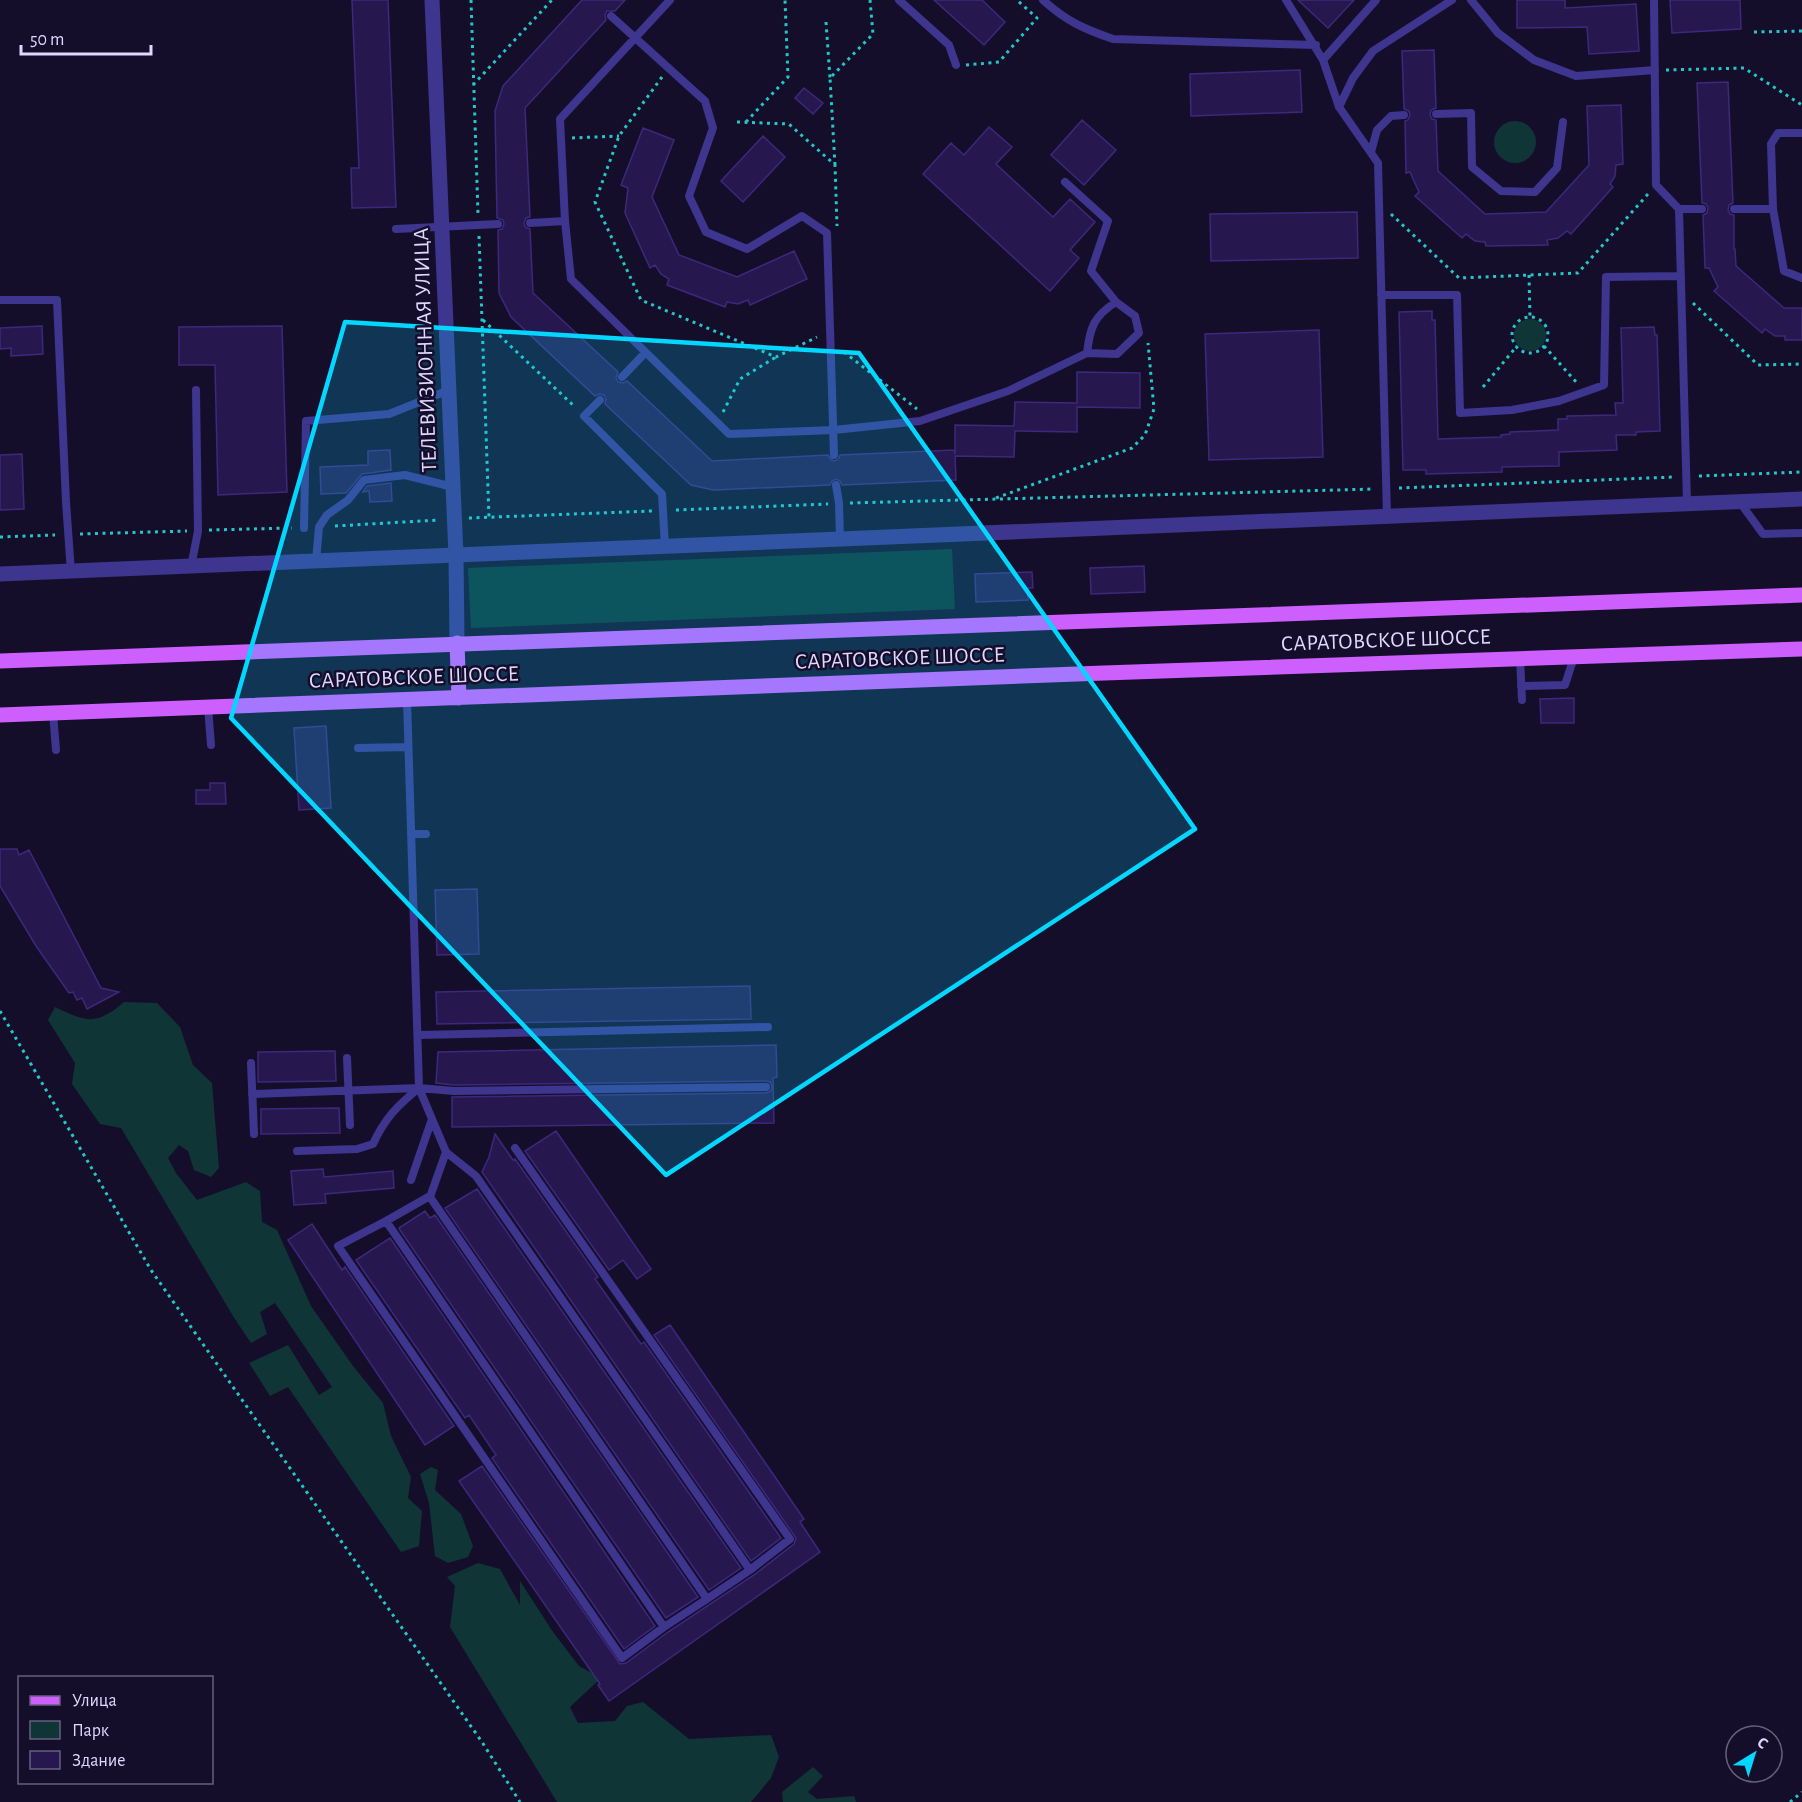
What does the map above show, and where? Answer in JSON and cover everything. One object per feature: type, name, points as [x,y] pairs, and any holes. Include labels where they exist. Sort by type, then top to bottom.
[{"type":"main road","name":"САРАТОВСКОЕ ШОССЕ","points":[[0,661],[1802,595]]},
{"type":"main road","name":"ТЕЛЕВИЗИОННАЯ УЛИЦА","points":[[457,643],[459,698]]},
{"type":"main road","name":"САРАТОВСКОЕ ШОССЕ","points":[[0,715],[1802,649]]},
{"type":"street","name":"ТЕЛЕВИЗИОННАЯ УЛИЦА","points":[[432,0],[456,555],[457,643]]},
{"type":"street","points":[[0,574],[1802,499]]},
{"type":"lane","points":[[670,0],[560,119],[565,221],[571,279],[729,434],[834,430],[920,421],[1008,391],[1087,353],[1117,354],[1139,333],[1135,316],[1116,302],[1091,272],[1108,221],[1065,182]]},
{"type":"lane","points":[[899,0],[949,45],[956,65]]},
{"type":"lane","points":[[1043,0],[1059,15],[1083,29],[1113,39],[1316,45]]},
{"type":"lane","points":[[1286,0],[1316,45],[1339,107],[1378,163],[1387,517]]},
{"type":"lane","points":[[1323,60],[1376,0]]},
{"type":"lane","points":[[1339,107],[1353,78],[1373,51],[1452,0]]},
{"type":"lane","points":[[1471,0],[1498,33],[1534,60],[1576,76],[1655,70]]},
{"type":"lane","points":[[1654,0],[1656,185],[1679,209],[1687,502]]},
{"type":"lane","points":[[611,16],[705,101],[713,128],[689,196],[706,232],[747,249],[802,216],[827,232],[834,455]]},
{"type":"lane","points":[[1436,114],[1471,113],[1472,167],[1501,191],[1535,192],[1557,168],[1563,122]]},
{"type":"lane","points":[[1371,153],[1377,130],[1391,116],[1404,116]]},
{"type":"lane","points":[[1802,133],[1778,133],[1771,144],[1773,208],[1784,271],[1802,278]]},
{"type":"lane","points":[[1734,209],[1773,208]]},
{"type":"lane","points":[[1679,209],[1702,209]]},
{"type":"lane","points":[[530,223],[565,221]]},
{"type":"lane","points":[[396,229],[498,224]]},
{"type":"lane","points":[[1382,295],[1457,295],[1460,413],[1512,410],[1559,401],[1604,385],[1606,277],[1681,276]]},
{"type":"lane","points":[[0,300],[57,300],[71,572]]},
{"type":"lane","points":[[1087,353],[1089,332],[1101,312],[1116,302]]},
{"type":"lane","points":[[622,377],[645,353]]},
{"type":"lane","points":[[191,567],[198,531],[196,390]]},
{"type":"lane","points":[[304,528],[306,421],[389,414],[449,390]]},
{"type":"lane","points":[[600,400],[584,416],[662,494],[665,547]]},
{"type":"lane","points":[[316,561],[319,527],[327,515],[348,500],[364,480],[405,475],[453,487]]},
{"type":"lane","points":[[836,485],[840,539]]},
{"type":"lane","points":[[1739,501],[1763,534],[1802,533]]},
{"type":"lane","points":[[1521,686],[1564,685],[1574,657]]},
{"type":"lane","points":[[1520,658],[1522,699]]},
{"type":"lane","points":[[407,700],[419,1088],[446,1152],[476,1176],[750,1570]]},
{"type":"lane","points":[[208,707],[211,745]]},
{"type":"lane","points":[[53,713],[56,750]]},
{"type":"lane","points":[[358,748],[408,747]]},
{"type":"lane","points":[[411,834],[426,834]]},
{"type":"lane","points":[[418,1035],[768,1027]]},
{"type":"lane","points":[[347,1059],[350,1125]]},
{"type":"lane","points":[[251,1063],[254,1134]]},
{"type":"lane","points":[[297,1151],[357,1149],[373,1144],[382,1125],[395,1108],[419,1088]]},
{"type":"lane","points":[[252,1094],[419,1088],[454,1091],[766,1088]]},
{"type":"lane","points":[[411,1180],[432,1119]]},
{"type":"lane","points":[[446,1152],[430,1196],[338,1246],[622,1659],[750,1570],[789,1539],[515,1148]]},
{"type":"lane","points":[[430,1196],[707,1599]]},
{"type":"lane","points":[[386,1221],[664,1628]]},
{"type":"path","points":[[471,0],[490,518]]},
{"type":"path","points":[[473,85],[552,0]]},
{"type":"path","points":[[746,122],[788,77],[785,0]]},
{"type":"path","points":[[830,78],[873,34],[870,0]]},
{"type":"path","points":[[956,65],[999,62],[1037,18],[1017,0]]},
{"type":"path","points":[[826,22],[837,233]]},
{"type":"path","points":[[1755,32],[1802,31]]},
{"type":"path","points":[[668,68],[619,136],[595,202],[641,300],[776,357]]},
{"type":"path","points":[[1655,70],[1744,68],[1802,105]]},
{"type":"path","points":[[737,122],[789,124],[835,165]]},
{"type":"path","points":[[561,138],[619,136]]},
{"type":"path","points":[[1379,203],[1458,278],[1578,273],[1656,185]]},
{"type":"path","points":[[1529,275],[1530,317]]},
{"type":"path","points":[[1681,291],[1758,366],[1802,364]]},
{"type":"path","points":[[1536,318],[1545,326],[1548,336],[1544,346],[1530,353],[1516,346],[1513,332],[1516,324],[1522,319],[1536,318]]},
{"type":"path","points":[[483,320],[584,416]]},
{"type":"path","points":[[717,423],[740,379],[776,357],[831,331]]},
{"type":"path","points":[[992,500],[1132,448],[1145,435],[1154,409],[1148,342],[1139,333]]},
{"type":"path","points":[[1483,387],[1516,346]]},
{"type":"path","points":[[1544,346],[1584,391]]},
{"type":"path","points":[[841,349],[929,418]]},
{"type":"path","points":[[319,527],[839,503],[1386,489],[1802,471]]},
{"type":"path","points":[[0,537],[304,528]]},
{"type":"path","points":[[0,1011],[151,1270],[475,1733],[520,1802]]},
{"type":"path","points":[[1790,1802],[1802,1792]]},
{"type":"highlighted area","points":[[345,322],[859,353],[1195,829],[666,1175],[231,718]]},
{"type":"green space","points":[[1515,121],[1523,122],[1530,127],[1535,134],[1535,150],[1530,157],[1523,162],[1515,163],[1507,162],[1500,157],[1495,150],[1494,142],[1495,134],[1500,127],[1507,122]]},
{"type":"green space","points":[[1530,319],[1542,323],[1546,335],[1542,347],[1530,351],[1518,347],[1514,335],[1518,323]]},
{"type":"green space","points":[[952,549],[955,609],[471,628],[468,568]]},
{"type":"green space","points":[[124,1002],[157,1003],[180,1027],[193,1065],[212,1083],[219,1168],[211,1177],[194,1170],[188,1151],[179,1145],[168,1158],[176,1173],[197,1200],[246,1182],[260,1191],[262,1222],[277,1230],[311,1306],[353,1366],[383,1403],[391,1436],[411,1477],[408,1498],[422,1511],[419,1546],[401,1552],[288,1387],[270,1396],[249,1363],[288,1345],[319,1395],[332,1387],[275,1303],[260,1312],[267,1334],[251,1343],[121,1128],[100,1124],[72,1084],[75,1063],[48,1020],[55,1007],[75,1016],[91,1019],[106,1015]]},
{"type":"green space","points":[[431,1467],[438,1470],[435,1490],[461,1514],[473,1546],[468,1557],[448,1563],[435,1556],[429,1503],[420,1474]]},
{"type":"green space","points":[[478,1563],[500,1569],[520,1605],[520,1581],[553,1632],[579,1666],[601,1678],[570,1707],[578,1723],[615,1721],[627,1706],[643,1702],[689,1739],[771,1735],[779,1757],[771,1778],[751,1802],[557,1802],[450,1627],[455,1586],[447,1577]]},
{"type":"green space","points":[[813,1767],[823,1776],[808,1792],[817,1799],[854,1796],[856,1802],[783,1802],[782,1792]]},
{"type":"building","points":[[352,0],[388,0],[396,207],[352,208],[351,168],[359,168]]},
{"type":"building","points":[[582,0],[625,0],[615,11],[607,11],[606,20],[525,108],[530,217],[526,218],[524,223],[525,227],[530,229],[533,293],[618,372],[616,378],[618,382],[627,381],[712,461],[828,455],[831,460],[835,461],[840,455],[954,450],[955,454],[955,425],[1014,426],[1015,402],[1077,403],[1077,372],[1140,373],[1140,408],[1077,407],[1077,432],[1015,431],[1014,457],[955,456],[956,480],[842,485],[836,479],[830,485],[713,490],[691,485],[605,404],[604,395],[595,396],[511,317],[499,293],[498,230],[502,229],[504,224],[503,220],[497,218],[495,111],[503,86]]},
{"type":"building","points":[[934,0],[982,0],[1005,22],[984,45]]},
{"type":"building","points":[[1298,0],[1354,0],[1328,28]]},
{"type":"building","points":[[1517,0],[1565,0],[1565,8],[1636,4],[1639,51],[1589,54],[1587,27],[1517,28]]},
{"type":"building","points":[[1670,0],[1740,0],[1741,29],[1672,33]]},
{"type":"building","points":[[1434,50],[1436,108],[1431,110],[1430,115],[1436,120],[1438,171],[1485,214],[1546,212],[1589,165],[1587,106],[1621,105],[1623,164],[1616,165],[1615,176],[1610,184],[1613,187],[1571,234],[1567,231],[1558,238],[1547,240],[1548,245],[1486,246],[1485,242],[1475,241],[1466,234],[1462,238],[1415,196],[1419,192],[1410,172],[1406,173],[1405,121],[1410,115],[1409,111],[1404,109],[1402,51]]},
{"type":"building","points":[[1300,70],[1302,112],[1191,116],[1190,74]]},
{"type":"building","points":[[1728,82],[1733,203],[1729,205],[1728,210],[1734,215],[1736,266],[1784,308],[1802,308],[1802,340],[1785,340],[1785,336],[1775,336],[1765,329],[1762,333],[1714,291],[1718,287],[1709,268],[1705,268],[1703,215],[1707,213],[1708,208],[1702,203],[1697,83]]},
{"type":"building","points":[[804,88],[823,103],[813,114],[795,98]]},
{"type":"building","points":[[1082,120],[1116,150],[1084,185],[1051,155]]},
{"type":"building","points":[[989,127],[1012,147],[996,164],[1053,217],[1070,199],[1095,222],[1070,250],[1079,258],[1050,291],[923,174],[951,143],[964,155]]},
{"type":"building","points":[[643,128],[674,140],[652,197],[679,255],[737,277],[794,251],[807,279],[750,305],[748,300],[738,304],[727,302],[725,307],[667,285],[669,279],[661,274],[655,265],[650,268],[625,213],[628,188],[621,185]]},
{"type":"building","points":[[763,136],[785,157],[743,202],[721,181]]},
{"type":"building","points":[[1357,212],[1358,258],[1211,261],[1210,214]]},
{"type":"building","points":[[1432,311],[1432,320],[1435,320],[1438,439],[1501,437],[1510,432],[1558,430],[1558,419],[1567,419],[1567,416],[1616,415],[1615,403],[1623,403],[1621,328],[1654,327],[1655,335],[1657,335],[1660,431],[1636,432],[1636,435],[1616,435],[1617,450],[1559,452],[1559,466],[1502,467],[1502,472],[1426,474],[1426,470],[1403,470],[1399,312]]},
{"type":"building","points":[[42,326],[43,354],[11,356],[11,348],[0,349],[0,328]]},
{"type":"building","points":[[282,326],[287,492],[218,495],[215,365],[179,365],[179,327]]},
{"type":"building","points":[[1319,330],[1323,457],[1209,460],[1205,334]]},
{"type":"building","points":[[390,450],[391,470],[362,474],[346,493],[321,494],[320,467],[368,465],[368,451]]},
{"type":"building","points":[[22,454],[24,509],[0,510],[0,455]]},
{"type":"building","points":[[391,483],[392,501],[370,502],[369,491],[363,492],[367,486]]},
{"type":"building","points":[[1144,566],[1145,592],[1091,594],[1090,568]]},
{"type":"building","points":[[1032,572],[1033,588],[1028,588],[1028,600],[976,602],[975,574]]},
{"type":"building","points":[[1574,698],[1574,723],[1541,723],[1540,699]]},
{"type":"building","points":[[326,726],[331,808],[299,810],[294,728]]},
{"type":"building","points":[[210,783],[225,783],[226,804],[196,804],[196,790],[210,790]]},
{"type":"building","points":[[0,849],[17,849],[19,855],[29,850],[101,988],[119,992],[87,1009],[82,998],[77,1000],[73,992],[69,993],[36,946],[0,886]]},
{"type":"building","points":[[477,889],[479,954],[437,955],[435,890]]},
{"type":"building","points":[[750,986],[751,1019],[437,1024],[436,992]]},
{"type":"building","points":[[776,1045],[777,1077],[773,1078],[774,1123],[452,1127],[452,1097],[766,1093],[771,1091],[772,1086],[766,1081],[454,1085],[436,1083],[438,1052]]},
{"type":"building","points":[[335,1051],[336,1081],[258,1082],[258,1052]]},
{"type":"building","points":[[339,1108],[340,1133],[261,1134],[261,1109]]},
{"type":"building","points":[[556,1131],[651,1269],[637,1279],[623,1260],[609,1270],[525,1151]]},
{"type":"building","points":[[495,1134],[598,1277],[595,1279],[641,1344],[644,1342],[781,1538],[751,1561],[482,1172]]},
{"type":"building","points":[[323,1169],[324,1177],[393,1171],[394,1188],[325,1194],[326,1203],[294,1205],[291,1171]]},
{"type":"building","points":[[477,1189],[741,1568],[709,1590],[445,1208]]},
{"type":"building","points":[[425,1211],[430,1218],[435,1215],[698,1597],[666,1618],[400,1230],[399,1228]]},
{"type":"building","points":[[312,1224],[342,1270],[345,1267],[454,1426],[425,1445],[288,1240]]},
{"type":"building","points":[[390,1238],[655,1626],[624,1649],[492,1458],[496,1455],[469,1415],[465,1418],[356,1260]]},
{"type":"building","points":[[670,1325],[804,1519],[800,1522],[820,1552],[609,1701],[598,1685],[600,1684],[459,1481],[482,1466],[620,1664],[626,1663],[754,1575],[794,1544],[796,1538],[654,1335]]}]
